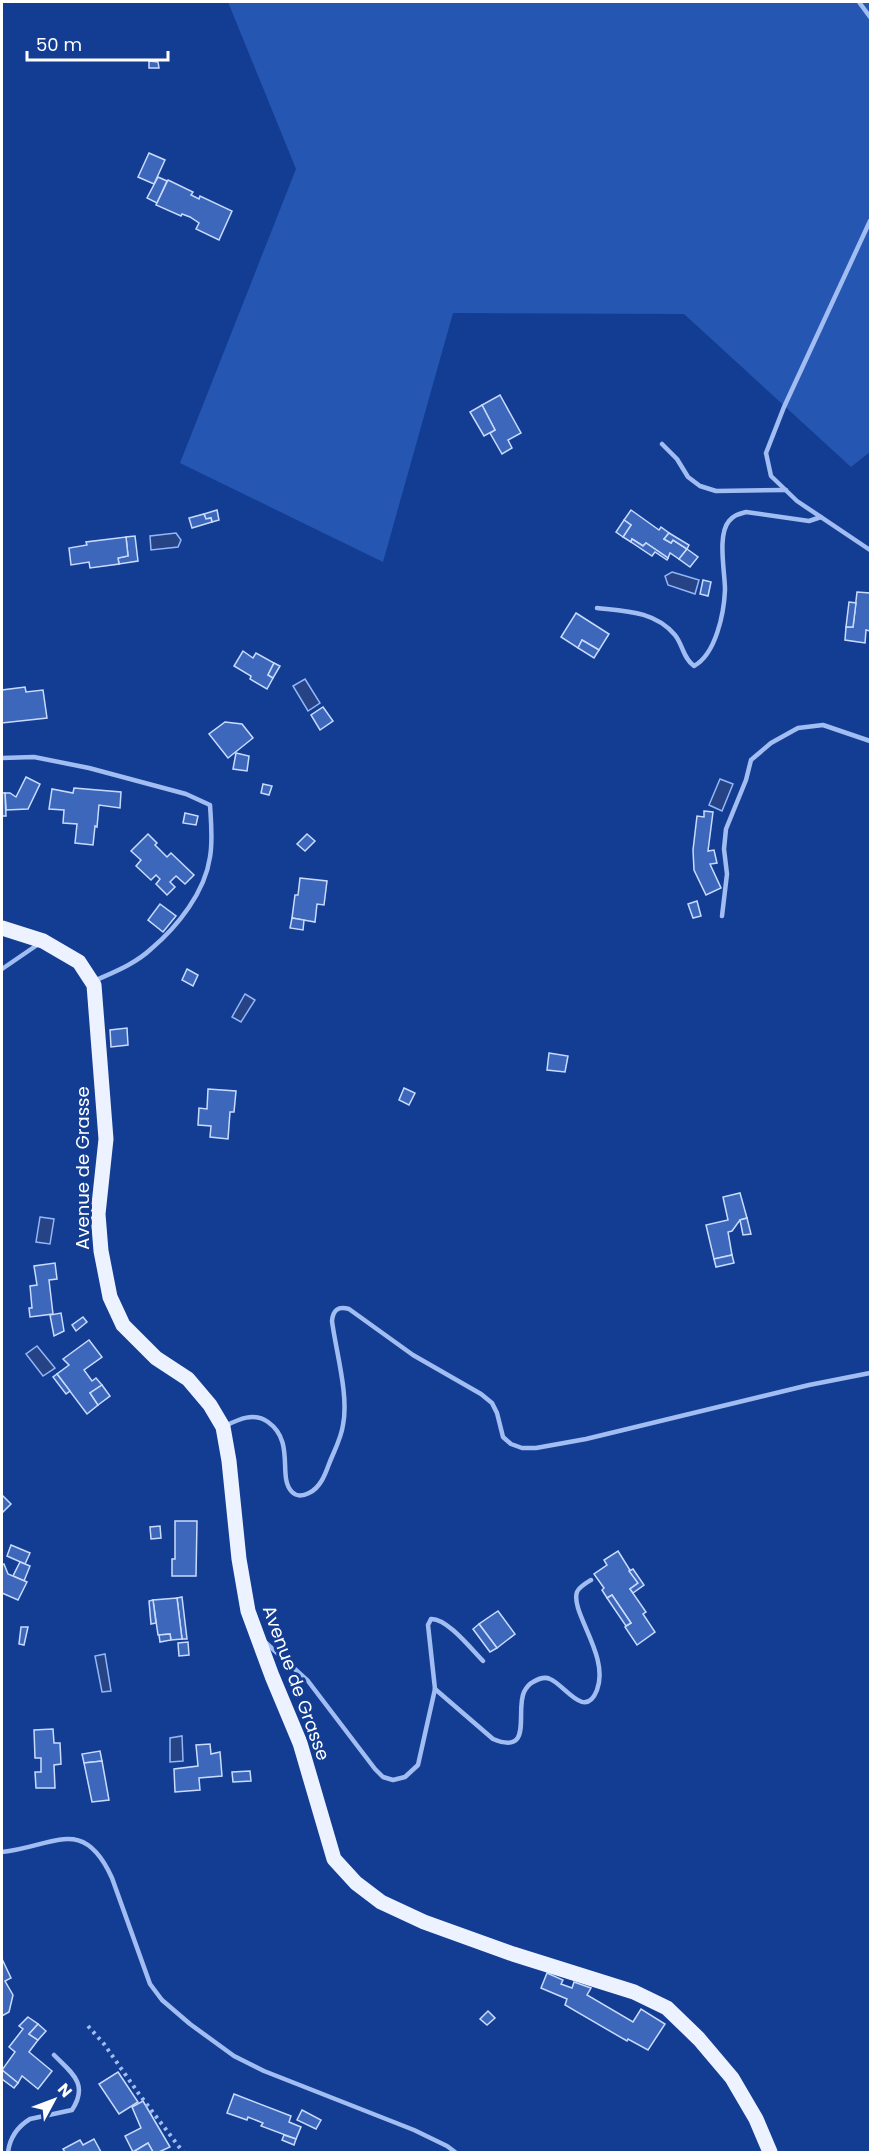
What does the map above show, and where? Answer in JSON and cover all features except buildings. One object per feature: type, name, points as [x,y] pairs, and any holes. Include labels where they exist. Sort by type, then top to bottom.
[{"type":"main road","points":[[2,928],[43,941],[79,962],[92,982]]},
{"type":"main road","name":"Avenue de Grasse","points":[[92,982],[106,1139],[98,1215],[101,1251],[110,1297],[123,1325],[156,1358],[188,1379],[210,1406],[223,1427],[232,1481],[239,1559],[248,1611],[300,1743],[334,1859],[356,1883],[381,1902],[424,1922],[513,1954],[634,1992],[667,2008],[699,2039],[732,2078],[756,2120],[770,2152]]},
{"type":"lane","points":[[859,2],[870,17]]},
{"type":"lane","points":[[870,221],[784,407],[766,453],[771,476],[797,501],[870,550]]},
{"type":"lane","points":[[662,444],[677,459],[688,477],[700,486],[716,491],[786,490]]},
{"type":"lane","points":[[597,609],[625,611],[650,616],[657,620],[676,636],[687,660],[694,666],[710,652],[719,627],[725,591],[724,537],[728,522],[736,515],[746,512],[809,521],[821,517]]},
{"type":"lane","points":[[722,916],[727,874],[724,849],[726,829],[746,780],[751,760],[771,743],[798,728],[823,725],[870,741]]},
{"type":"lane","points":[[2,758],[34,757],[89,768],[186,794],[210,805],[210,857],[203,883],[186,911],[150,950],[125,967],[92,982]]},
{"type":"lane","points":[[2,969],[43,941]]},
{"type":"lane","points":[[223,1427],[250,1417],[262,1418],[270,1423],[283,1441],[291,1492],[297,1496],[313,1491],[325,1474],[343,1425],[343,1392],[332,1321],[333,1313],[342,1307],[349,1309],[413,1355],[481,1394],[492,1403],[503,1437],[511,1444],[522,1448],[536,1448],[586,1439],[809,1385],[870,1373]]},
{"type":"lane","points":[[435,1689],[493,1739],[504,1743],[511,1743],[518,1737],[522,1729],[523,1692],[530,1684],[541,1678],[550,1678],[580,1702],[589,1701],[598,1688],[598,1658],[578,1603],[577,1593],[591,1580]]},
{"type":"lane","points":[[256,1635],[308,1681],[375,1769],[383,1777],[393,1780],[405,1777],[418,1765],[435,1689],[428,1625],[431,1619],[438,1618],[447,1624],[483,1661]]},
{"type":"lane","points":[[2,1852],[21,1851],[64,1839],[75,1838],[88,1844],[97,1852],[109,1872],[150,1984],[162,2000],[189,2024],[234,2056],[264,2071],[414,2130],[455,2152]]},
{"type":"lane","points":[[8,2152],[12,2137],[24,2123],[30,2119],[72,2110],[78,2100],[80,2089],[77,2079],[54,2055]]},
{"type":"path","points":[[88,2026],[104,2044],[183,2152]]},
{"type":"shaded area","points":[[228,2],[870,2],[870,452],[851,467],[684,314],[453,313],[383,562],[180,463],[296,169]]},
{"type":"shaded area","points":[[176,533],[181,540],[178,547],[151,550],[150,536]]},
{"type":"shaded area","points":[[672,572],[699,580],[695,594],[668,585],[665,576]]},
{"type":"shaded area","points":[[305,679],[320,703],[308,711],[293,686]]},
{"type":"shaded area","points":[[720,779],[733,784],[722,811],[709,805]]},
{"type":"shaded area","points":[[245,994],[255,1000],[241,1022],[232,1017]]},
{"type":"shaded area","points":[[40,1217],[54,1219],[50,1244],[36,1242]]},
{"type":"shaded area","points":[[37,1346],[55,1368],[43,1376],[26,1354]]},
{"type":"shaded area","points":[[105,1654],[111,1691],[102,1692],[95,1656]]},
{"type":"shaded area","points":[[182,1736],[183,1761],[170,1762],[170,1738]]}]
